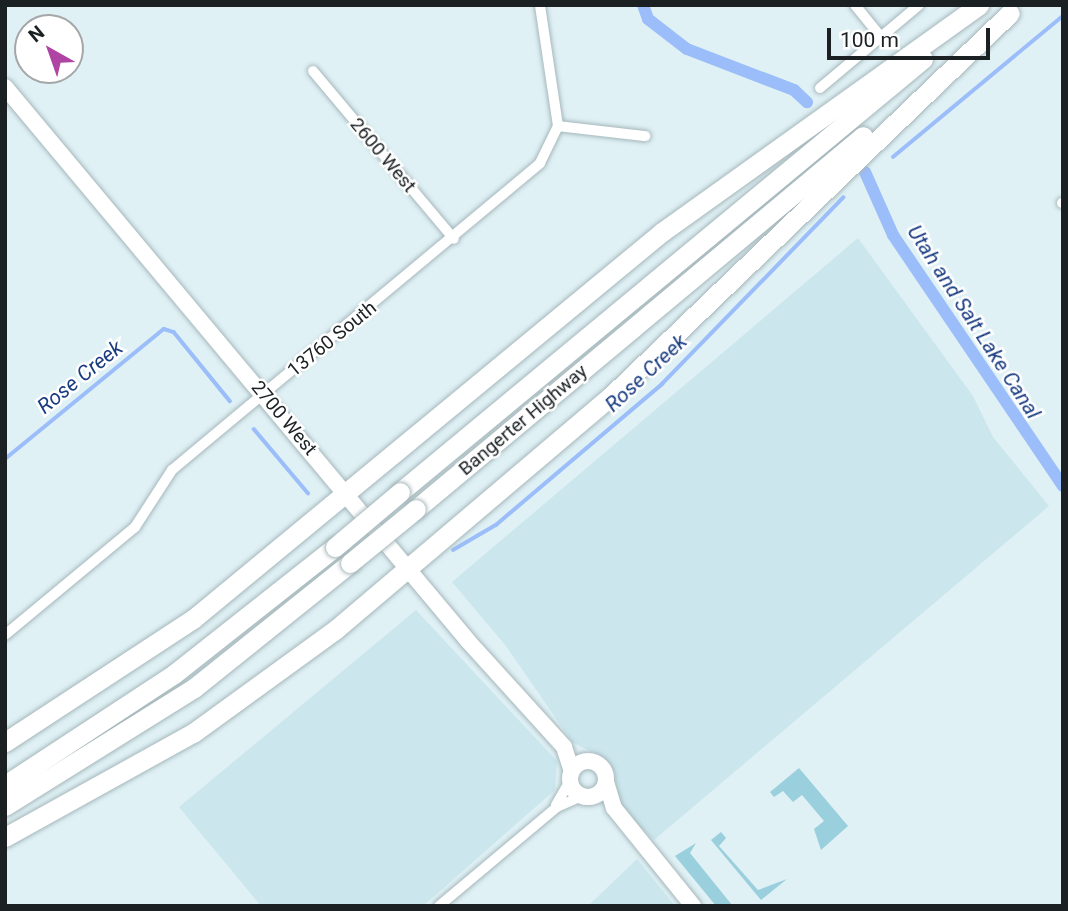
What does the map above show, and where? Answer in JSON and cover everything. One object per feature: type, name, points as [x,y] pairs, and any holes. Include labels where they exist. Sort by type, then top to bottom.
[{"type":"highway","points":[[5,742],[167,638],[671,225],[979,5]]},
{"type":"highway","name":"Bangerter Highway","points":[[5,785],[174,674],[335,547],[989,5]]},
{"type":"highway","points":[[5,836],[193,733],[293,663],[408,569],[610,397],[1015,9]]},
{"type":"highway","name":"Bangerter Highway","points":[[5,806],[184,695],[351,563],[1015,9]]},
{"type":"main road","name":"2700 West","points":[[5,86],[265,394],[408,569],[564,747],[589,761]]},
{"type":"main road","name":"2700 West","points":[[564,747],[571,776]]},
{"type":"main road","points":[[619,815],[585,797],[571,776],[589,761],[602,767],[619,815],[693,906]]},
{"type":"main road","points":[[585,797],[606,782]]},
{"type":"street","points":[[540,5],[558,127],[645,136]]},
{"type":"street","points":[[855,5],[881,37]]},
{"type":"street","points":[[820,88],[919,5]]},
{"type":"street","name":"2600 West","points":[[313,71],[454,239]]},
{"type":"street","name":"13760 South","points":[[5,635],[135,527],[172,470],[454,239],[541,163],[558,127]]},
{"type":"street","points":[[549,812],[571,776]]},
{"type":"street","points":[[439,906],[549,812],[585,797]]},
{"type":"shaded area","points":[[858,238],[973,396],[993,437],[1049,506],[654,840],[621,809],[614,772],[599,755],[573,743],[506,646],[452,582]]},
{"type":"shaded area","points":[[416,610],[557,761],[555,790],[423,906],[261,906],[179,807]]},
{"type":"shaded area","points":[[799,768],[848,826],[821,850],[814,829],[824,821],[802,795],[793,802],[783,791],[774,797],[770,792]]},
{"type":"shaded area","points":[[721,832],[726,838],[719,846],[758,890],[787,879],[761,900],[711,840]]},
{"type":"shaded area","points":[[696,843],[690,853],[732,905],[716,906],[675,856]]},
{"type":"shaded area","points":[[637,859],[675,906],[588,906]]},
{"type":"waterway","name":"Utah and Salt Lake Canal","points":[[643,5],[648,19],[687,49],[794,90],[807,102]]},
{"type":"waterway","name":"Rose Creek","points":[[893,157],[1063,16]]},
{"type":"waterway","name":"Utah and Salt Lake Canal","points":[[865,172],[893,235],[1063,486]]},
{"type":"waterway","name":"Rose Creek","points":[[453,550],[496,525],[662,384],[843,198]]},
{"type":"waterway","name":"Rose Creek","points":[[5,459],[164,329],[174,332],[230,401]]},
{"type":"waterway","name":"Rose Creek","points":[[254,429],[308,493]]}]
